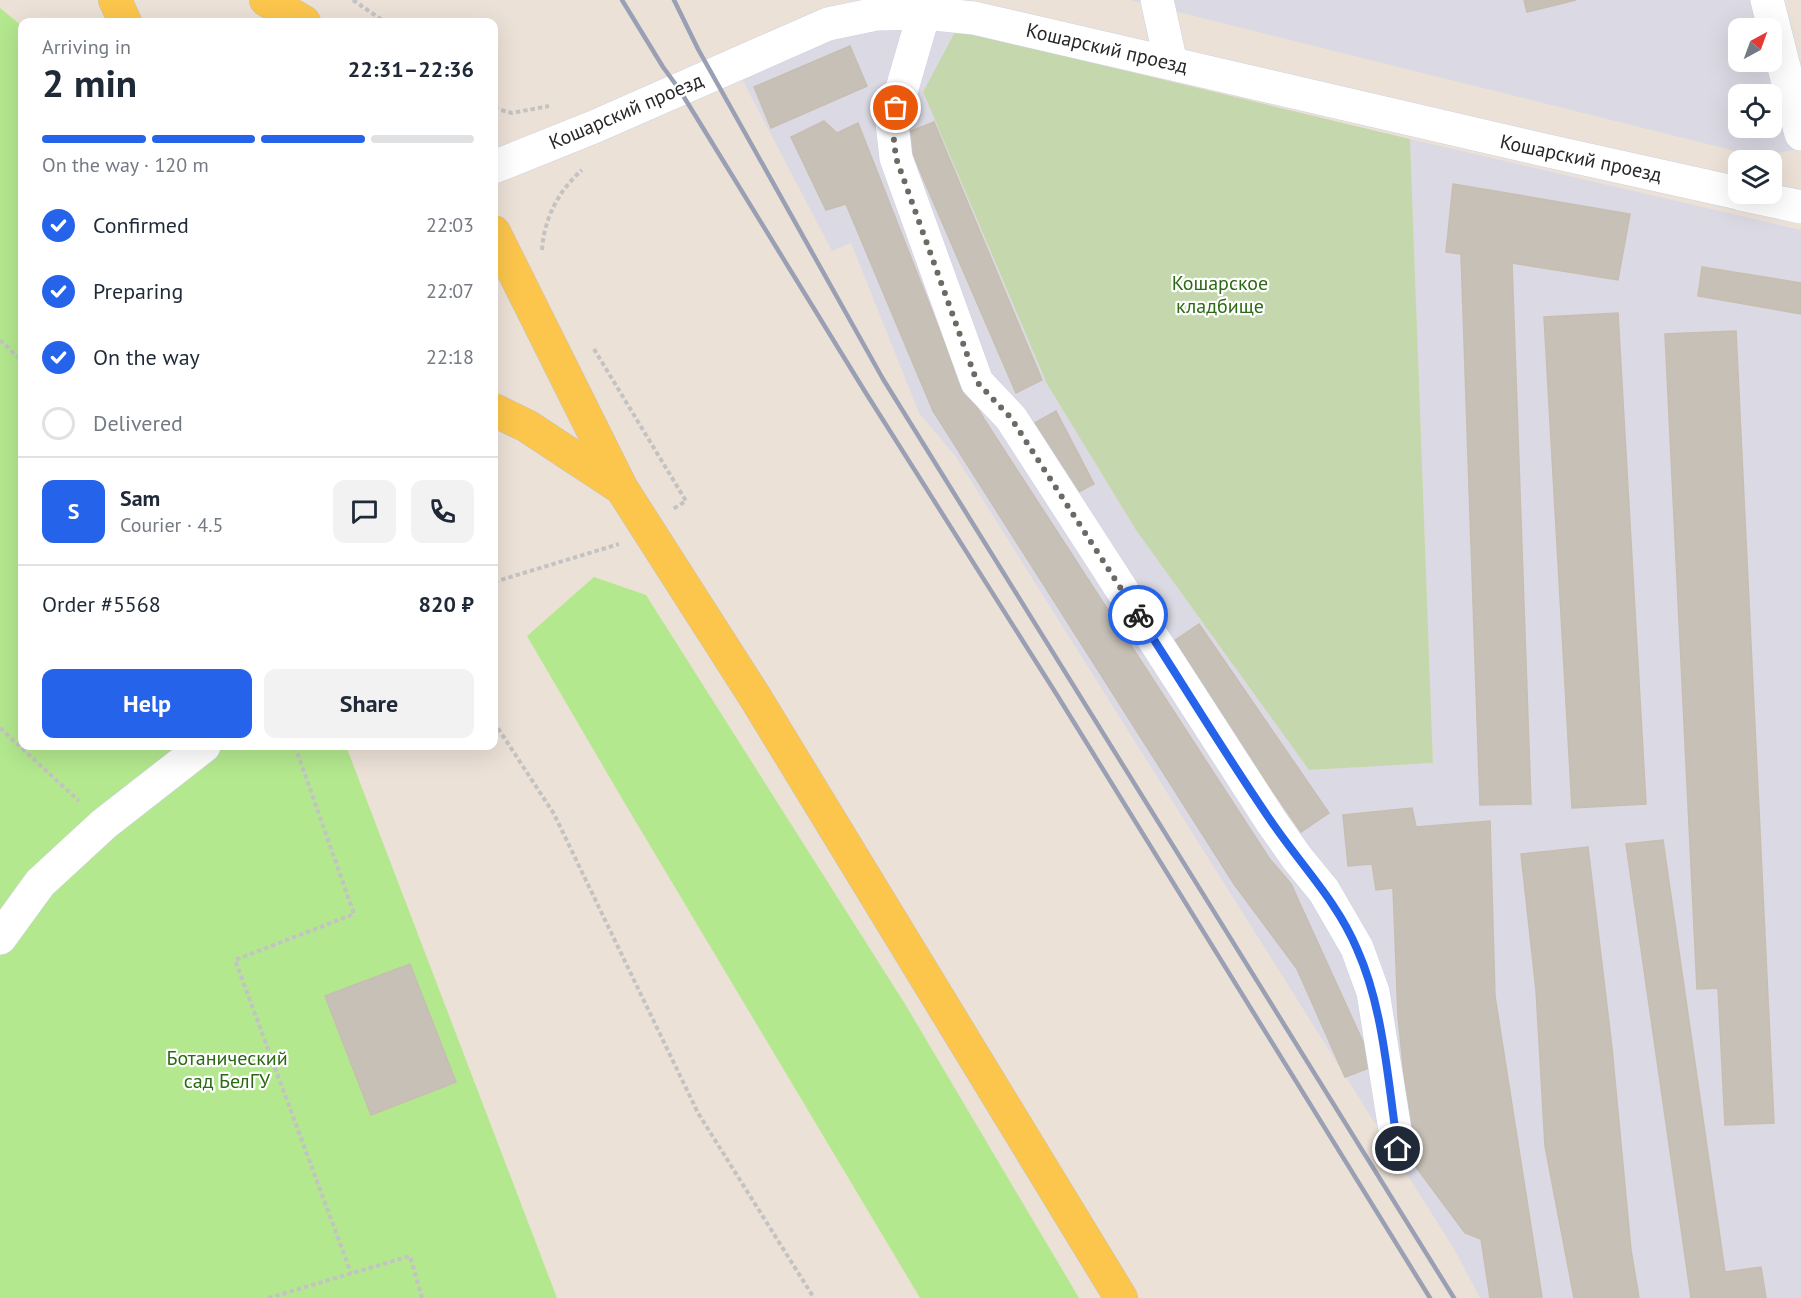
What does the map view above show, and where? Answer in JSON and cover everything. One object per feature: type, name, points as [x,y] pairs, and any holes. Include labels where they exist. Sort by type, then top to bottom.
[{"type":"main road","points":[[115,0],[123,18]]},
{"type":"main road","points":[[266,0],[297,18]]},
{"type":"main road","points":[[498,242],[622,489],[762,707],[1121,1298]]},
{"type":"main road","points":[[498,412],[527,426],[622,489]]},
{"type":"street","points":[[1157,0],[1171,63]]},
{"type":"street","points":[[1767,0],[1801,134]]},
{"type":"street","points":[[923,7],[892,123],[896,158],[977,382],[1011,418],[1271,821],[1324,891],[1357,948],[1373,992],[1398,1149]]},
{"type":"street","name":"Кошарский проезд","points":[[498,165],[596,126],[822,12],[873,14],[923,7],[1728,190]]},
{"type":"street","name":"Кошарский проезд","points":[[1782,203],[1801,207]]},
{"type":"street","points":[[0,939],[40,883],[104,824],[199,750]]},
{"type":"path","points":[[353,0],[379,18]]},
{"type":"path","points":[[545,259],[542,249],[545,223],[558,198],[584,169]]},
{"type":"path","points":[[0,340],[18,357]]},
{"type":"path","points":[[498,581],[620,543],[686,501],[593,349]]},
{"type":"path","points":[[0,728],[18,745]]},
{"type":"path","points":[[498,729],[554,814],[698,1113],[814,1298]]},
{"type":"path","points":[[24,750],[104,824]]},
{"type":"path","points":[[296,750],[354,914],[235,960],[351,1274]]},
{"type":"path","points":[[268,1298],[410,1256],[423,1298]]},
{"type":"shaded area","points":[[1130,0],[1773,0],[1776,18],[1728,18],[1728,72],[1782,72],[1782,48],[1801,149],[1782,152],[1782,150],[1731,150]]},
{"type":"shaded area","points":[[895,17],[956,30],[923,92],[1047,384],[1136,530],[1309,770],[1433,763],[1410,139],[1801,230],[1801,1298],[1480,1298],[1454,1249],[956,457],[919,413],[851,243],[832,251],[734,64]]},
{"type":"green space","name":"Ботанический сад БелГУ","points":[[0,8],[18,23],[18,750],[348,750],[557,1298],[0,1298]]},
{"type":"green space","name":"Кошарское кладбище","points":[[956,30],[1410,139],[1433,763],[1309,770],[1136,530],[1047,384],[923,92]]},
{"type":"green space","points":[[594,577],[646,595],[905,1004],[1079,1298],[920,1298],[527,636]]},
{"type":"building","points":[[1524,0],[1576,0],[1527,12]]},
{"type":"building","points":[[850,46],[867,86],[771,128],[754,87]]},
{"type":"building","points":[[824,121],[837,133],[858,123],[956,372],[984,419],[1269,858],[1291,884],[1374,1066],[1345,1077],[1297,969],[1234,884],[933,411],[846,204],[826,210],[791,137]]},
{"type":"building","points":[[934,122],[1042,380],[1016,393],[904,134]]},
{"type":"building","points":[[1453,184],[1630,214],[1618,280],[1512,263],[1531,804],[1480,805],[1461,254],[1446,252]]},
{"type":"building","points":[[1702,267],[1801,283],[1801,314],[1698,296]]},
{"type":"building","points":[[1618,313],[1646,804],[1572,808],[1544,317]]},
{"type":"building","points":[[1736,331],[1774,1123],[1725,1125],[1718,988],[1697,989],[1665,334]]},
{"type":"building","points":[[1056,411],[1094,484],[1069,497],[1031,425]]},
{"type":"building","points":[[1199,624],[1329,813],[1301,832],[1171,643]]},
{"type":"building","points":[[1412,808],[1416,827],[1490,821],[1495,996],[1542,1297],[1490,1298],[1481,1239],[1465,1233],[1413,1163],[1398,1016],[1393,888],[1376,890],[1372,864],[1348,866],[1343,815]]},
{"type":"building","points":[[1663,840],[1725,1272],[1761,1267],[1766,1298],[1691,1298],[1626,844]]},
{"type":"building","points":[[1588,847],[1612,1048],[1631,1250],[1639,1298],[1574,1298],[1545,1146],[1536,990],[1521,854]]},
{"type":"building","points":[[410,964],[456,1082],[371,1115],[325,996]]},
{"type":"railway","points":[[622,0],[1057,695],[1430,1298]]},
{"type":"railway","points":[[674,0],[698,49],[883,379],[1454,1298]]},
{"type":"way so far","points":[[896,108],[892,123],[896,158],[977,382],[1011,418],[1138,615]]},
{"type":"route","points":[[1138,615],[1271,821],[1324,891],[1357,948],[1373,992],[1398,1149]]}]
